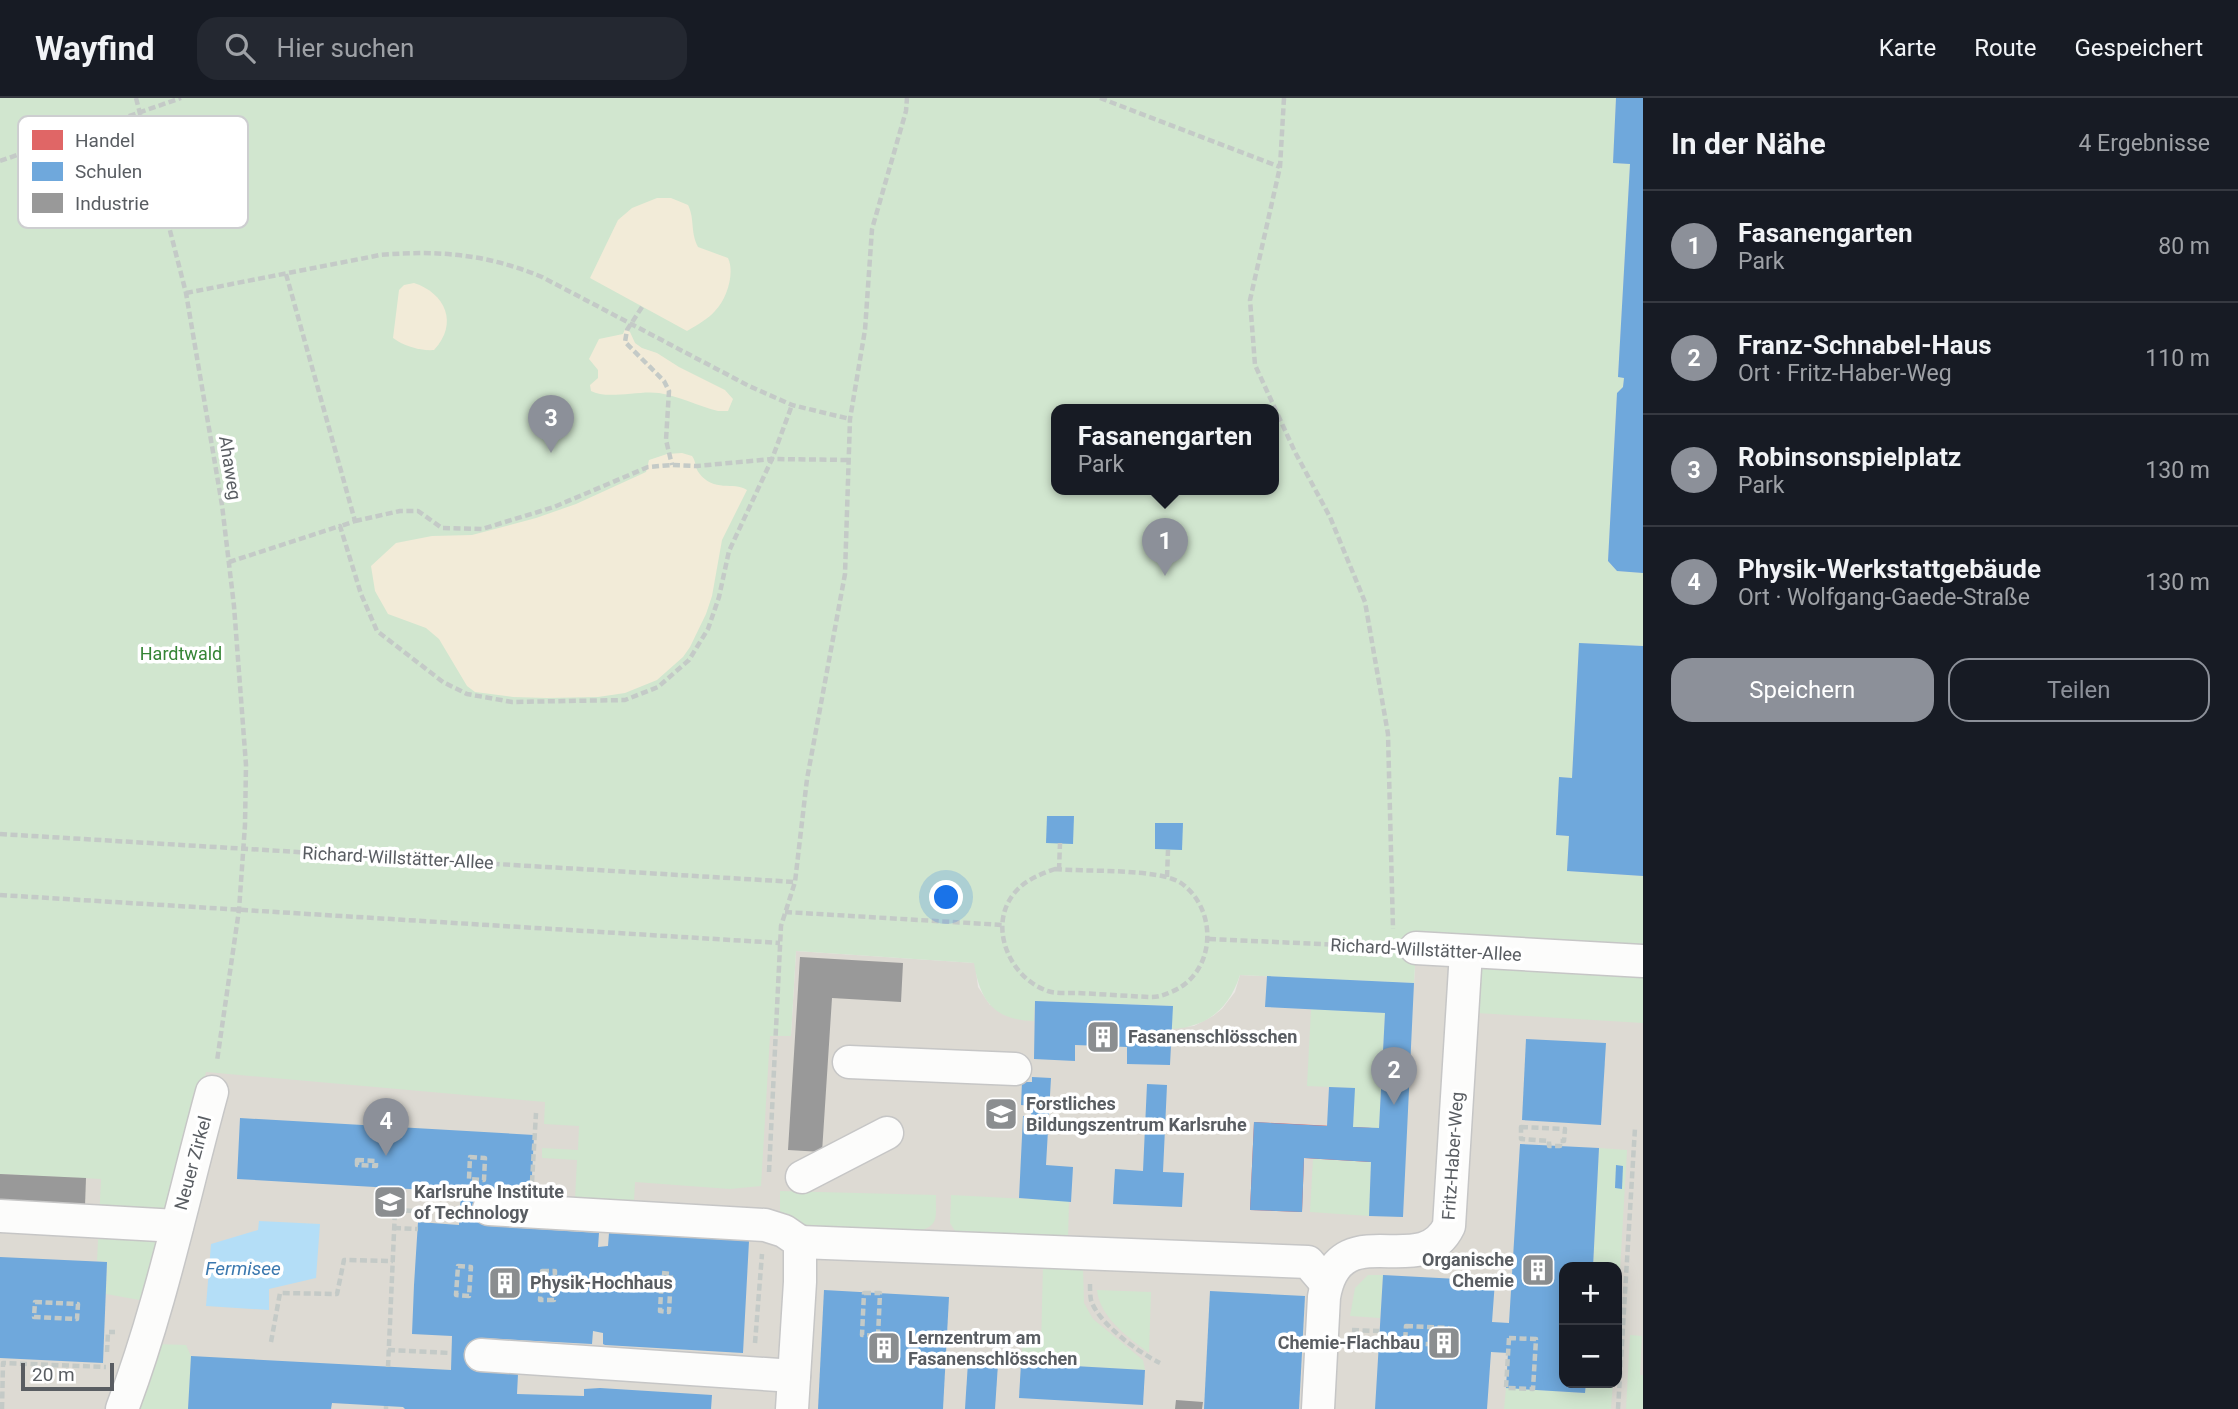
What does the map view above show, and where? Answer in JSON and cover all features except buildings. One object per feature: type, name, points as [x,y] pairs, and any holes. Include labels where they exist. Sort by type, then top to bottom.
[{"type":"street","name":"Richard-Willstätter-Allee","points":[[1405,948],[1643,961]]},
{"type":"street","name":"Fritz-Haber-Weg","points":[[1326,1283],[1343,1259],[1356,1253],[1370,1250],[1416,1252],[1435,1245],[1446,1232],[1451,1217],[1466,952]]},
{"type":"street","points":[[849,1062],[1015,1069]]},
{"type":"street","name":"Neuer Zirkel","points":[[122,1409],[148,1334],[212,1092]]},
{"type":"street","points":[[802,1177],[887,1133]]},
{"type":"street","points":[[475,1209],[765,1225],[784,1231],[800,1242],[1308,1262],[1326,1283],[1318,1409]]},
{"type":"street","points":[[0,1216],[177,1226]]},
{"type":"street","points":[[792,1409],[800,1242]]},
{"type":"street","points":[[466,1354],[794,1376]]},
{"type":"path","name":"Ahaweg","points":[[136,98],[141,116]]},
{"type":"path","points":[[126,116],[181,98]]},
{"type":"path","points":[[753,1373],[768,1196],[781,926],[795,882],[807,779],[845,574],[850,419],[865,330],[872,229],[906,111],[907,98]]},
{"type":"path","points":[[1100,98],[1280,167]]},
{"type":"path","points":[[1273,404],[1255,365],[1250,300],[1280,167],[1284,98]]},
{"type":"path","points":[[0,161],[18,155]]},
{"type":"path","name":"Ahaweg","points":[[170,228],[186,293],[229,562],[246,765],[242,849]]},
{"type":"path","points":[[186,293],[380,255],[410,252],[489,258],[518,267],[739,381],[792,405],[850,419]]},
{"type":"path","points":[[286,274],[355,522]]},
{"type":"path","points":[[642,307],[627,330],[625,342],[664,381],[669,391],[666,440],[672,464]]},
{"type":"path","points":[[340,526],[361,594],[377,631],[443,682],[467,694],[512,702],[625,699],[658,687],[689,660],[708,629],[719,597],[729,551],[772,459],[792,405]]},
{"type":"path","points":[[1279,417],[1331,517],[1365,602],[1388,734],[1405,948]]},
{"type":"path","points":[[229,562],[340,526],[400,511],[418,511],[442,528],[482,529],[554,508],[648,467],[672,464],[697,466],[772,459],[849,460]]},
{"type":"path","name":"Richard-Willstätter-Allee","points":[[0,834],[795,882]]},
{"type":"path","points":[[1059,870],[1060,843]]},
{"type":"path","name":"Neuer Zirkel","points":[[212,1092],[239,910],[242,849]]},
{"type":"path","points":[[1167,877],[1168,850]]},
{"type":"path","points":[[1055,869],[1160,874],[1167,877],[1180,882],[1193,895],[1204,913],[1209,939],[1205,957],[1197,972],[1180,988],[1158,997],[1048,992],[1027,981],[1013,964],[1004,945],[1003,925],[1007,908],[1016,891],[1032,878],[1055,869]]},
{"type":"path","points":[[0,895],[780,943]]},
{"type":"path","points":[[785,912],[1003,925]]},
{"type":"path","name":"Richard-Willstätter-Allee","points":[[1209,939],[1405,948]]},
{"type":"path","points":[[1103,995],[1103,1003]]},
{"type":"path","points":[[530,1211],[536,1113]]},
{"type":"path","points":[[1521,1127],[1565,1129],[1564,1141],[1560,1141],[1560,1146],[1549,1146],[1549,1140],[1521,1139],[1521,1127]]},
{"type":"path","points":[[1618,1409],[1635,1128]]},
{"type":"path","points":[[470,1157],[485,1158],[484,1180],[469,1179],[470,1157]]},
{"type":"path","points":[[388,1367],[395,1210],[475,1209]]},
{"type":"path","points":[[394,1228],[418,1229]]},
{"type":"path","points":[[1091,1252],[1091,1302],[1122,1338],[1160,1363]]},
{"type":"path","points":[[271,1342],[281,1293],[337,1294],[344,1259],[393,1261]]},
{"type":"path","points":[[458,1266],[471,1267],[470,1296],[456,1295],[458,1266]]},
{"type":"path","points":[[542,1271],[555,1272],[554,1300],[540,1300],[542,1271]]},
{"type":"path","points":[[663,1273],[671,1273],[669,1312],[660,1311],[663,1273]]},
{"type":"path","points":[[864,1293],[880,1293],[878,1336],[862,1335],[864,1293]]},
{"type":"path","points":[[35,1302],[78,1304],[77,1319],[34,1317],[35,1302]]},
{"type":"path","points":[[1406,1326],[1448,1328],[1447,1345],[1405,1343],[1406,1326]]},
{"type":"path","points":[[1356,1330],[1379,1331]]},
{"type":"path","points":[[2,1409],[3,1363],[106,1367],[108,1332],[148,1334]]},
{"type":"path","points":[[1508,1338],[1536,1339],[1533,1390],[1506,1388],[1508,1338]]},
{"type":"path","points":[[388,1350],[466,1354]]},
{"type":"shaded area","points":[[1530,98],[1643,98],[1643,1409],[0,1409],[0,1003],[791,1035],[796,951],[975,963],[978,987],[990,1005],[1035,1001],[1173,1006],[1172,1028],[1194,1026],[1222,1009],[1235,992],[1240,975],[1414,983],[1417,931],[1461,933]]},
{"type":"green space","name":"Hardtwald","points":[[0,98],[1616,98],[1613,163],[1630,164],[1618,377],[1624,378],[1623,387],[1617,393],[1608,561],[1617,571],[1643,573],[1643,646],[1579,643],[1572,778],[1559,777],[1556,835],[1569,836],[1567,871],[1643,876],[1643,946],[1417,931],[1414,983],[1240,975],[1230,998],[1215,1014],[1185,1028],[1172,1029],[1172,1006],[1035,1001],[1034,1021],[1009,1017],[991,1006],[985,998],[974,963],[796,951],[791,1036],[770,1036],[761,1186],[730,1189],[635,1182],[634,1201],[575,1198],[577,1160],[542,1158],[542,1148],[578,1150],[579,1126],[544,1124],[545,1102],[206,1072],[145,1301],[106,1294],[107,1262],[97,1261],[101,1179],[0,1174]]},
{"type":"green space","points":[[1480,963],[1643,972],[1643,1023],[1477,1013]]},
{"type":"green space","points":[[1311,1009],[1385,1013],[1379,1128],[1353,1127],[1354,1088],[1307,1086]]},
{"type":"green space","points":[[1599,1148],[1627,1150],[1621,1262],[1593,1262]]},
{"type":"green space","points":[[1313,1159],[1371,1162],[1369,1216],[1310,1212]]},
{"type":"green space","points":[[780,1191],[936,1195],[936,1214],[934,1223],[918,1231],[807,1227],[793,1223],[780,1212]]},
{"type":"green space","points":[[951,1195],[1069,1201],[1068,1238],[955,1231],[950,1223]]},
{"type":"green space","points":[[1043,1265],[1083,1267],[1084,1303],[1093,1319],[1143,1360],[1145,1370],[1022,1363],[1022,1347],[1041,1346]]},
{"type":"green space","points":[[1368,1275],[1383,1275],[1380,1318],[1350,1316],[1355,1288]]},
{"type":"green space","points":[[1097,1290],[1151,1292],[1149,1353],[1109,1318],[1099,1300]]},
{"type":"green space","points":[[1630,1335],[1642,1336],[1640,1375],[1643,1375],[1643,1409],[1626,1409]]},
{"type":"green space","points":[[156,1344],[186,1345],[191,1356],[188,1409],[134,1409]]},
{"type":"green space","points":[[1506,1388],[1585,1393],[1586,1388],[1613,1388],[1611,1409],[1504,1409]]},
{"type":"sand","points":[[657,198],[671,198],[688,205],[698,247],[728,258],[730,264],[729,286],[723,300],[709,317],[687,331],[590,278],[618,220],[632,208]]},
{"type":"sand","points":[[414,283],[434,294],[445,310],[446,330],[434,350],[412,347],[393,338],[399,290],[404,285]]},
{"type":"sand","points":[[625,329],[642,348],[657,353],[725,390],[733,399],[728,411],[718,411],[659,393],[606,395],[591,391],[590,385],[598,378],[598,370],[589,359],[599,339],[623,334]]},
{"type":"sand","points":[[682,453],[692,456],[699,473],[711,483],[747,490],[722,540],[706,614],[683,657],[657,680],[625,693],[598,697],[513,697],[475,692],[467,686],[439,639],[426,628],[388,614],[375,591],[371,566],[396,543],[432,536],[472,535],[536,518],[576,504],[646,472],[649,460],[667,454]]},
{"type":"water","name":"Fermisee","points":[[259,1221],[320,1224],[316,1278],[269,1289],[269,1310],[206,1306],[211,1244],[258,1230]]},
{"type":"place","name":"Robinsonspielplatz","points":[[551,453]]},
{"type":"place","name":"Fasanengarten","points":[[1165,576]]},
{"type":"place","name":"Fasanenschlösschen","points":[[1103,1037]]},
{"type":"place","name":"Franz-Schnabel-Haus","points":[[1394,1105]]},
{"type":"place","name":"Forstliches Bildungszentrum Karlsruhe","points":[[1001,1114]]},
{"type":"place","name":"Physik-Werkstattgebäude","points":[[386,1156]]},
{"type":"place","name":"Karlsruhe Institute of Technology","points":[[390,1202]]},
{"type":"place","name":"Organische Chemie","points":[[1538,1270]]},
{"type":"place","name":"Physik-Hochhaus","points":[[505,1283]]},
{"type":"place","name":"Chemie-Flachbau","points":[[1444,1343]]},
{"type":"place","name":"Lernzentrum am Fasanenschlösschen","points":[[884,1348]]}]
